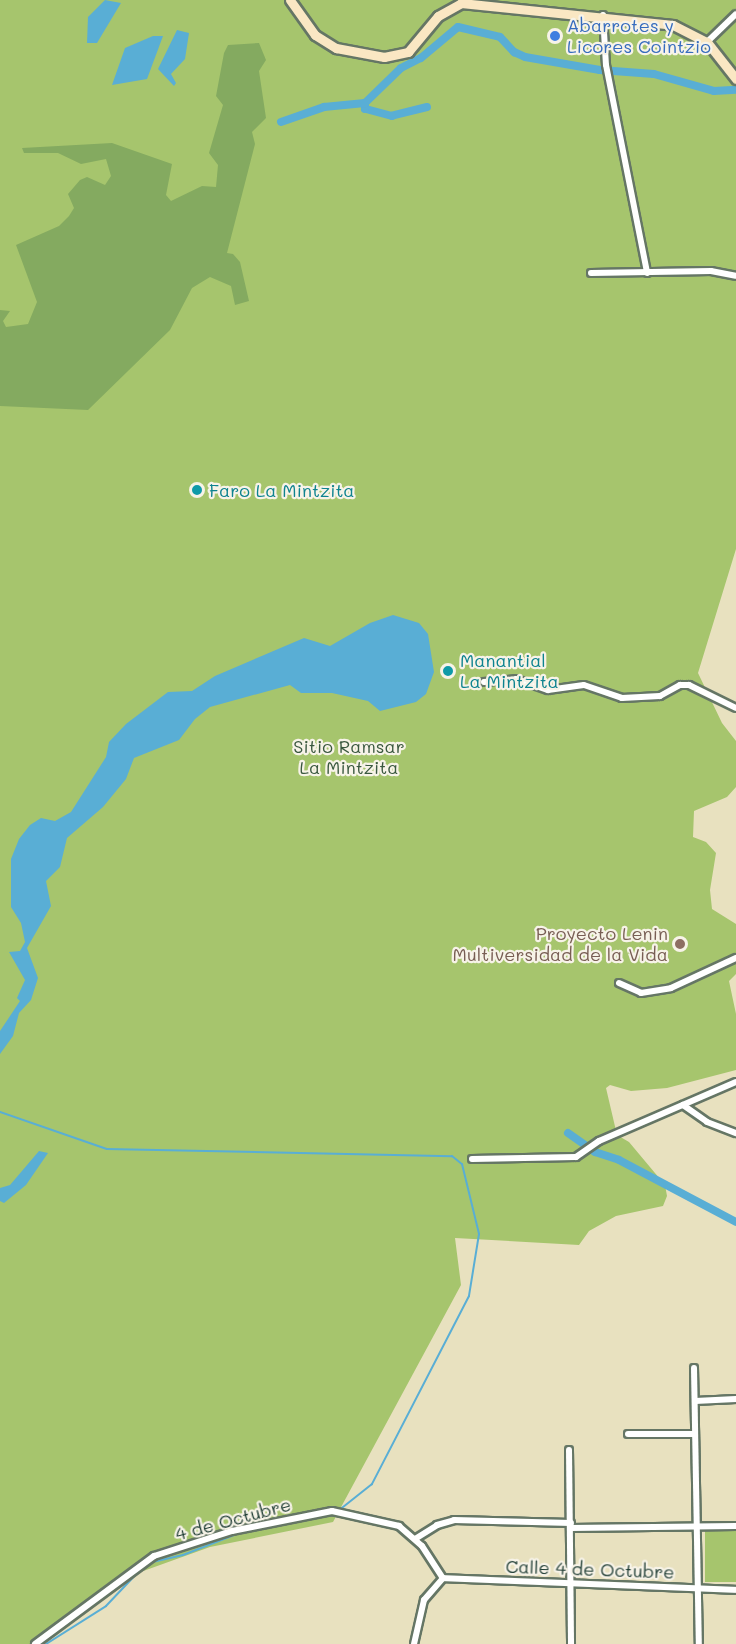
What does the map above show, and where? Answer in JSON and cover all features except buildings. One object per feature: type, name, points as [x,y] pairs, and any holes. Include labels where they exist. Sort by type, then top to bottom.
[{"type":"main road","points":[[290,0],[315,35],[329,44],[384,57],[408,52],[438,16],[461,3],[603,15],[674,25],[707,42],[736,79]]},
{"type":"street","points":[[707,42],[736,14]]},
{"type":"street","points":[[603,15],[607,75],[646,273]]},
{"type":"street","points":[[591,273],[711,271],[736,276]]},
{"type":"street","points":[[484,682],[516,679],[548,690],[584,685],[622,698],[660,696],[680,685],[689,686],[736,708]]},
{"type":"street","points":[[619,983],[641,993],[670,988],[736,958]]},
{"type":"street","points":[[472,1159],[576,1157],[590,1148],[736,1082]]},
{"type":"street","points":[[683,1105],[708,1122],[736,1133]]},
{"type":"street","points":[[694,1368],[699,1644]]},
{"type":"street","points":[[695,1401],[736,1399]]},
{"type":"street","points":[[628,1434],[695,1434]]},
{"type":"street","points":[[569,1450],[571,1644]]},
{"type":"street","name":"4 de Octubre","points":[[34,1644],[154,1556],[232,1531],[332,1510],[399,1526],[415,1539],[443,1578]]},
{"type":"street","points":[[415,1539],[437,1525],[454,1520],[571,1526],[736,1526]]},
{"type":"street","points":[[414,1644],[424,1600],[443,1578]]},
{"type":"street","name":"Calle 4 de Octubre","points":[[443,1578],[736,1590]]},
{"type":"green space","name":"Sitio Ramsar La Mintzita","points":[[0,0],[736,0],[736,549],[698,673],[722,723],[736,741],[736,787],[727,797],[694,811],[693,837],[706,842],[716,853],[710,890],[712,909],[736,924],[736,974],[729,981],[736,1014],[736,1070],[667,1088],[631,1091],[610,1085],[606,1088],[617,1135],[629,1142],[665,1185],[667,1196],[663,1206],[616,1216],[589,1231],[579,1245],[455,1238],[461,1285],[333,1522],[210,1547],[135,1574],[39,1644],[0,1644]]},
{"type":"green space","points":[[259,43],[266,60],[259,71],[266,118],[252,132],[255,144],[227,253],[233,254],[240,262],[249,301],[235,305],[231,286],[210,277],[192,288],[170,330],[88,410],[0,406],[0,310],[10,311],[3,321],[6,327],[28,324],[37,302],[16,245],[59,226],[69,216],[74,208],[68,194],[80,180],[87,177],[105,185],[111,176],[106,159],[81,164],[58,153],[24,153],[22,148],[112,143],[172,164],[166,195],[171,201],[202,186],[216,187],[218,165],[209,153],[223,105],[216,96],[224,53],[228,45]]},
{"type":"green space","points":[[705,1529],[736,1529],[736,1582],[705,1582]]},
{"type":"water","points":[[105,0],[121,3],[97,43],[87,43],[88,17]]},
{"type":"water","points":[[177,30],[189,33],[185,59],[171,74],[176,83],[174,86],[158,69]]},
{"type":"water","points":[[153,36],[163,36],[147,79],[112,85],[125,48]]},
{"type":"water","name":"Manantial La Mintzita","points":[[393,615],[419,623],[428,634],[434,672],[426,694],[416,702],[380,711],[368,701],[332,693],[301,693],[290,685],[210,707],[195,719],[179,740],[134,758],[126,779],[103,807],[67,838],[60,867],[46,881],[51,906],[27,948],[38,978],[31,1000],[19,1013],[13,1036],[0,1054],[0,1031],[20,1001],[17,998],[25,980],[9,952],[20,951],[25,942],[21,923],[11,907],[11,859],[19,839],[30,825],[41,818],[55,821],[71,812],[106,757],[109,742],[126,724],[168,692],[192,691],[215,676],[304,638],[330,646],[370,623]]},
{"type":"water","points":[[39,1151],[48,1153],[26,1185],[4,1203],[0,1201],[0,1188],[10,1185]]},
{"type":"waterway","points":[[427,107],[392,116],[365,109],[365,103],[401,68],[421,58],[458,27],[500,37],[514,52],[525,57],[600,70],[654,74],[714,91],[736,90]]},
{"type":"waterway","points":[[281,122],[324,107],[365,103]]},
{"type":"waterway","points":[[0,1112],[107,1149],[452,1156],[462,1164],[479,1234],[469,1296],[372,1484],[338,1511]]},
{"type":"waterway","points":[[568,1133],[595,1152],[619,1160],[736,1222]]},
{"type":"waterway","points":[[248,1531],[333,1513]]},
{"type":"waterway","points":[[148,1563],[183,1555],[242,1532]]},
{"type":"waterway","points":[[46,1644],[106,1606],[141,1569]]},
{"type":"place","name":"Abarrotes y Licores Cointzio","points":[[555,36]]},
{"type":"place","name":"Faro La Mintzita","points":[[197,490]]},
{"type":"place","name":"Manantial La Mintzita","points":[[448,671]]},
{"type":"place","name":"Proyecto Lenin Multiversidad de la Vida","points":[[680,944]]}]
